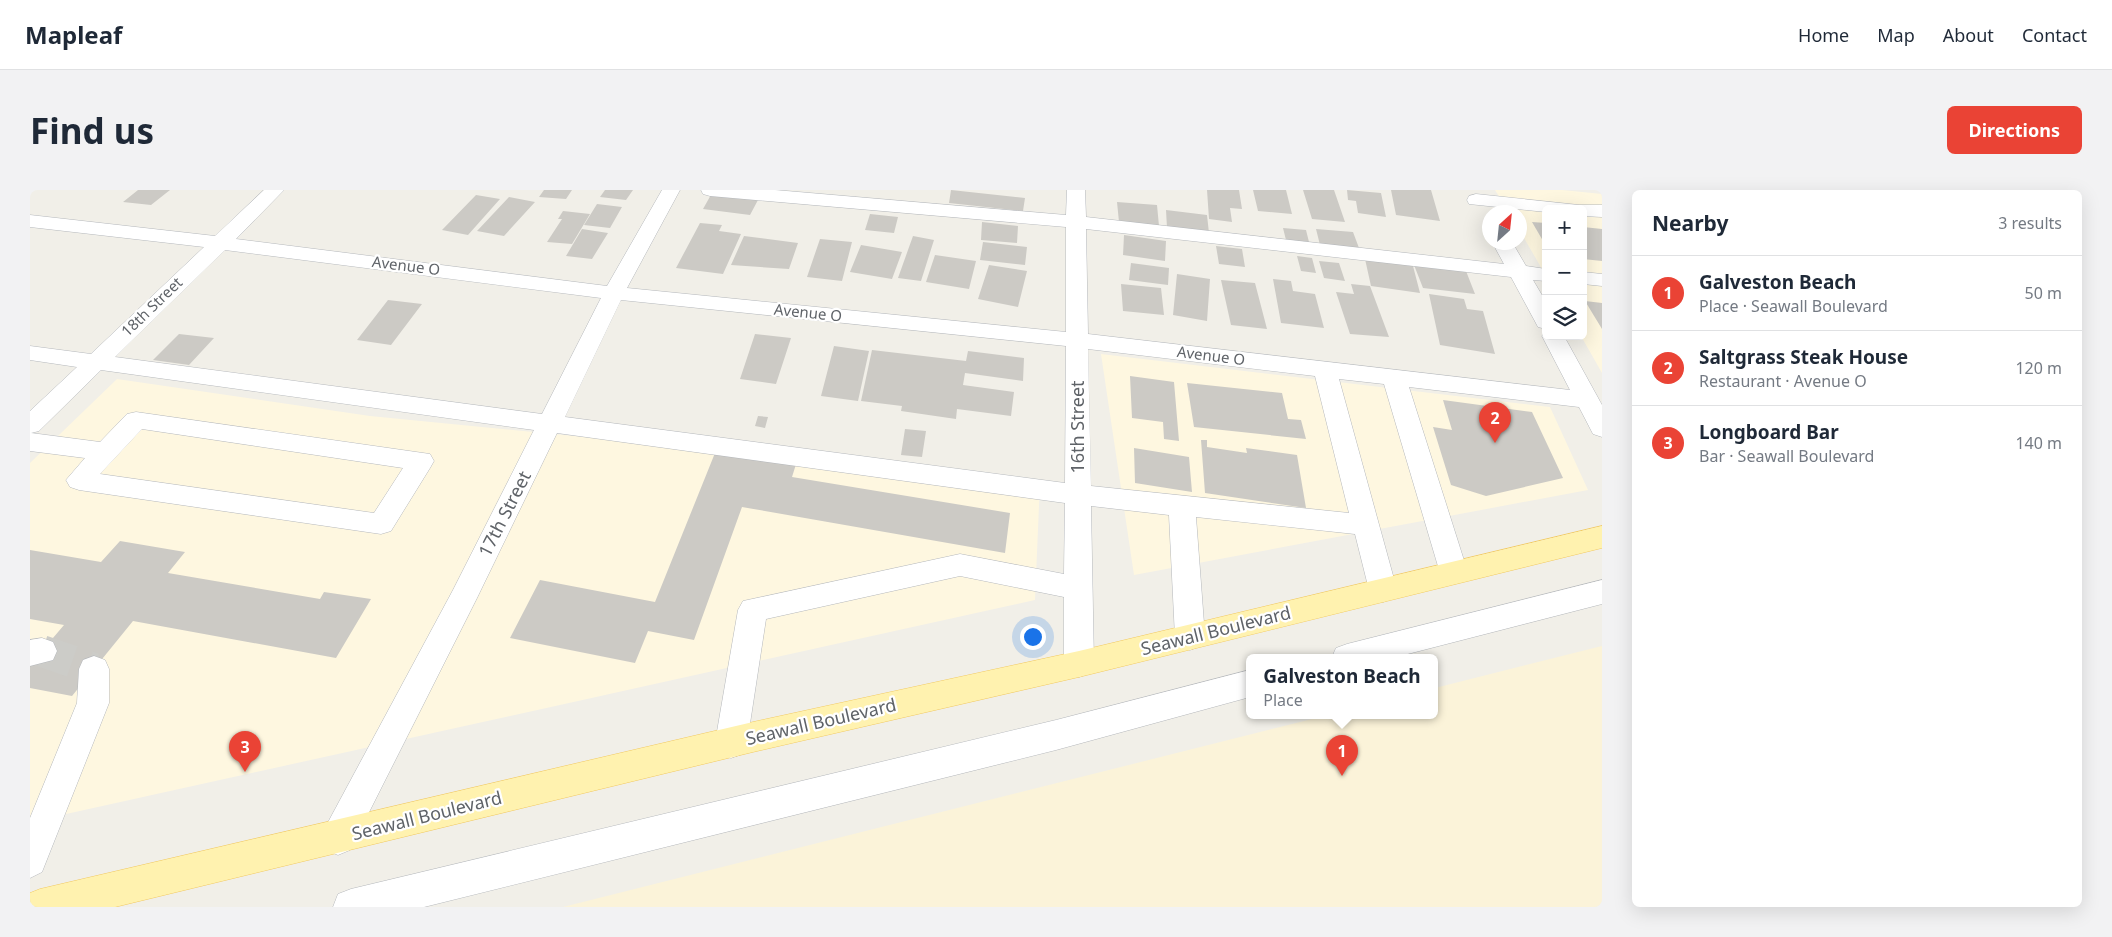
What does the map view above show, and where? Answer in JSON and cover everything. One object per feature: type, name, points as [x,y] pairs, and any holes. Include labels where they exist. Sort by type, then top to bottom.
[{"type":"main road","name":"Seawall Boulevard","points":[[40,907],[338,838],[731,743],[1190,638],[1602,537]]},
{"type":"street","name":"18th Street","points":[[30,424],[276,190]]},
{"type":"street","name":"17th Street","points":[[338,838],[463,598],[614,293],[671,190]]},
{"type":"street","points":[[710,190],[1077,222],[1542,274]]},
{"type":"street","name":"16th Street","points":[[1076,190],[1079,664]]},
{"type":"street","points":[[1473,195],[1544,205]]},
{"type":"street","points":[[1473,195],[1482,209]]},
{"type":"street","points":[[1587,210],[1602,212]]},
{"type":"street","name":"Avenue O","points":[[30,221],[614,293],[1077,340],[1394,377],[1597,416]]},
{"type":"street","points":[[1507,250],[1542,315]]},
{"type":"street","points":[[1587,278],[1602,280]]},
{"type":"street","points":[[1555,340],[1597,416]]},
{"type":"street","points":[[30,353],[1078,495],[1366,525]]},
{"type":"street","points":[[1325,369],[1383,590]]},
{"type":"street","points":[[1394,377],[1454,573]]},
{"type":"street","points":[[136,420],[421,461],[381,524],[79,480],[106,452],[136,420]]},
{"type":"street","points":[[30,442],[106,452]]},
{"type":"street","points":[[1182,506],[1190,638]]},
{"type":"street","points":[[731,743],[753,610],[960,565],[1079,588]]},
{"type":"street","points":[[1360,654],[1602,592]]},
{"type":"street","points":[[30,860],[93,703],[94,669]]},
{"type":"street","points":[[351,907],[1056,735],[1246,684]]},
{"type":"shaded area","points":[[1495,190],[1562,190],[1602,194],[1602,373],[1583,340],[1587,340],[1587,205],[1542,205],[1542,269],[1527,243],[1527,205],[1505,205]]},
{"type":"shaded area","points":[[1101,354],[1550,407],[1588,490],[1134,575]]},
{"type":"shaded area","points":[[117,379],[370,416],[1040,482],[1035,600],[30,822],[30,463]]},
{"type":"sand","points":[[1602,646],[1602,907],[563,907],[1312,719],[1438,719],[1438,687]]},
{"type":"building","points":[[138,190],[170,190],[151,205],[123,202]]},
{"type":"building","points":[[544,190],[572,190],[566,199],[539,197]]},
{"type":"building","points":[[605,190],[633,190],[626,200],[600,197]]},
{"type":"building","points":[[951,190],[1025,198],[1023,211],[949,203]]},
{"type":"building","points":[[1207,190],[1239,190],[1242,209],[1230,208],[1232,222],[1209,219]]},
{"type":"building","points":[[1253,190],[1286,190],[1292,214],[1258,211]]},
{"type":"building","points":[[1303,190],[1334,190],[1345,222],[1312,219]]},
{"type":"building","points":[[1347,190],[1381,193],[1386,217],[1358,213],[1356,201],[1348,200]]},
{"type":"building","points":[[1391,190],[1431,190],[1440,221],[1396,215]]},
{"type":"building","points":[[712,193],[758,200],[750,215],[703,209]]},
{"type":"building","points":[[476,195],[500,199],[468,235],[442,230]]},
{"type":"building","points":[[509,197],[535,202],[504,236],[477,231]]},
{"type":"building","points":[[1117,202],[1157,205],[1159,226],[1119,222]]},
{"type":"building","points":[[597,204],[622,207],[610,228],[584,225]]},
{"type":"building","points":[[1166,210],[1207,215],[1209,233],[1167,228]]},
{"type":"building","points":[[563,211],[590,214],[572,244],[547,242],[562,219],[558,219]]},
{"type":"building","points":[[870,214],[898,217],[894,233],[865,230]]},
{"type":"building","points":[[982,222],[1018,226],[1017,243],[981,240]]},
{"type":"building","points":[[1532,222],[1542,223],[1542,239]]},
{"type":"building","points":[[700,223],[722,225],[719,231],[741,234],[723,274],[676,268]]},
{"type":"building","points":[[1587,227],[1602,229],[1602,261],[1587,259]]},
{"type":"building","points":[[1283,228],[1306,230],[1309,242],[1286,240]]},
{"type":"building","points":[[582,229],[608,233],[592,259],[566,256]]},
{"type":"building","points":[[1316,229],[1353,232],[1359,248],[1320,245]]},
{"type":"building","points":[[1124,235],[1166,241],[1165,261],[1123,255]]},
{"type":"building","points":[[744,236],[798,243],[789,269],[731,265]]},
{"type":"building","points":[[913,236],[934,240],[921,281],[898,278]]},
{"type":"building","points":[[820,239],[852,242],[842,281],[807,277]]},
{"type":"building","points":[[983,242],[1027,247],[1025,265],[980,260]]},
{"type":"building","points":[[861,245],[902,252],[892,279],[850,272]]},
{"type":"building","points":[[1216,246],[1242,249],[1245,267],[1219,264]]},
{"type":"building","points":[[935,255],[976,261],[969,289],[926,282]]},
{"type":"building","points":[[1297,256],[1312,258],[1316,273],[1301,271]]},
{"type":"building","points":[[1365,259],[1413,266],[1420,293],[1371,286]]},
{"type":"building","points":[[1319,261],[1339,263],[1345,281],[1324,278]]},
{"type":"building","points":[[1131,263],[1169,268],[1168,285],[1129,280]]},
{"type":"building","points":[[989,265],[1027,271],[1018,307],[978,299]]},
{"type":"building","points":[[1414,265],[1466,271],[1475,294],[1423,288]]},
{"type":"building","points":[[1177,274],[1210,279],[1207,321],[1173,315]]},
{"type":"building","points":[[1273,279],[1291,281],[1293,291],[1315,294],[1324,328],[1281,323]]},
{"type":"building","points":[[1221,280],[1255,283],[1267,329],[1231,325]]},
{"type":"building","points":[[1121,284],[1161,288],[1164,315],[1123,311]]},
{"type":"building","points":[[1351,284],[1370,286],[1389,337],[1350,334],[1336,292],[1354,294]]},
{"type":"building","points":[[1429,294],[1464,299],[1467,309],[1483,311],[1495,354],[1440,345]]},
{"type":"building","points":[[388,300],[422,304],[391,345],[357,340]]},
{"type":"building","points":[[1587,301],[1602,303],[1602,329],[1587,304]]},
{"type":"building","points":[[179,334],[214,338],[189,365],[153,360]]},
{"type":"building","points":[[755,334],[791,338],[776,384],[740,379]]},
{"type":"building","points":[[834,346],[869,351],[858,401],[821,396]]},
{"type":"building","points":[[872,350],[966,361],[968,351],[1024,358],[1023,381],[965,373],[963,385],[1014,392],[1011,416],[957,409],[956,419],[901,411],[902,406],[861,401]]},
{"type":"building","points":[[1130,376],[1174,382],[1179,441],[1164,439],[1163,422],[1132,418]]},
{"type":"building","points":[[1187,383],[1282,393],[1288,419],[1301,420],[1306,439],[1194,427]]},
{"type":"building","points":[[1443,400],[1532,412],[1563,478],[1486,496],[1451,485],[1433,427],[1452,430]]},
{"type":"building","points":[[758,416],[768,417],[765,428],[755,426]]},
{"type":"building","points":[[905,429],[926,431],[922,457],[901,455]]},
{"type":"building","points":[[1201,440],[1207,440],[1207,447],[1247,453],[1246,448],[1297,455],[1306,508],[1205,493]]},
{"type":"building","points":[[717,448],[797,461],[792,477],[1010,513],[1005,553],[742,507],[694,640],[648,631],[635,663],[510,638],[540,580],[655,602]]},
{"type":"building","points":[[1134,448],[1189,457],[1192,492],[1135,483]]},
{"type":"building","points":[[120,541],[185,552],[168,573],[320,599],[324,592],[371,599],[336,658],[133,621],[72,696],[30,688],[30,665],[64,625],[30,619],[30,550],[101,562]]},
{"type":"tunnel","points":[[42,651],[94,669]]},
{"type":"place","name":"Saltgrass Steak House","points":[[1495,443]]},
{"type":"place","name":"Longboard Bar","points":[[245,772]]},
{"type":"place","name":"Galveston Beach","points":[[1342,776]]}]
